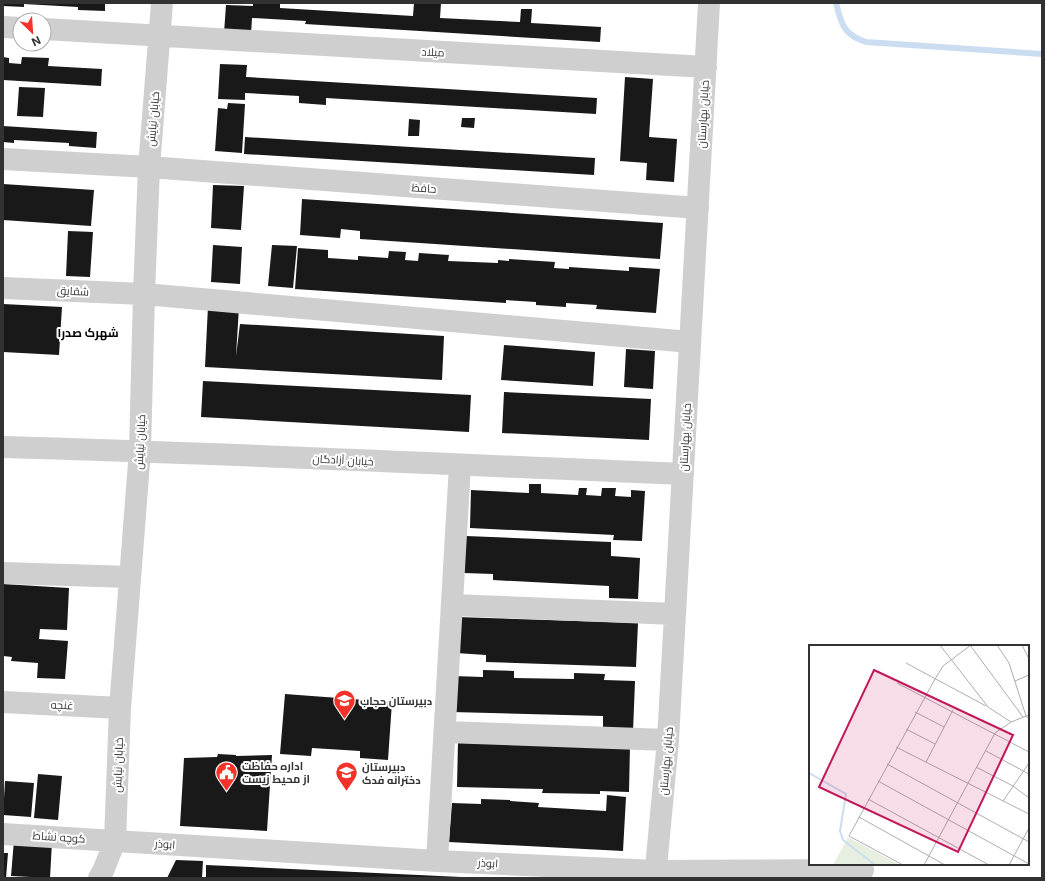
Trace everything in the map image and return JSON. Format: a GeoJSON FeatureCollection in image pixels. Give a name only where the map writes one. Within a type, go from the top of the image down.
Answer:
{"type":"FeatureCollection","features":[{"type":"Feature","properties":{"kind":"street","name":"خیابان نیایش"},"geometry":{"type":"LineString","coordinates":[[99,878],[115,841],[120,708],[140,450],[149,167],[162,3]]}},
{"type":"Feature","properties":{"kind":"street","name":"خیابان بهارستان"},"geometry":{"type":"LineString","coordinates":[[656,875],[668,740],[710,3]]}},
{"type":"Feature","properties":{"kind":"street","name":"میلاد"},"geometry":{"type":"LineString","coordinates":[[52,30],[160,37],[706,67]]}},
{"type":"Feature","properties":{"kind":"street","name":"حافظ"},"geometry":{"type":"LineString","coordinates":[[3,159],[149,167],[698,208]]}},
{"type":"Feature","properties":{"kind":"street","name":"شقایق"},"geometry":{"type":"LineString","coordinates":[[3,288],[144,294],[690,342]]}},
{"type":"Feature","properties":{"kind":"street","name":"خیابان آزادگان"},"geometry":{"type":"LineString","coordinates":[[3,447],[140,450],[683,474]]}},
{"type":"Feature","properties":{"kind":"street"},"geometry":{"type":"LineString","coordinates":[[437,861],[460,465]]}},
{"type":"Feature","properties":{"kind":"street"},"geometry":{"type":"LineString","coordinates":[[3,573],[130,577]]}},
{"type":"Feature","properties":{"kind":"street"},"geometry":{"type":"LineString","coordinates":[[452,604],[675,614]]}},
{"type":"Feature","properties":{"kind":"street","name":"غنچه"},"geometry":{"type":"LineString","coordinates":[[3,702],[120,708]]}},
{"type":"Feature","properties":{"kind":"street"},"geometry":{"type":"LineString","coordinates":[[445,732],[668,740]]}},
{"type":"Feature","properties":{"kind":"street","name":"کوچه نشاط"},"geometry":{"type":"LineString","coordinates":[[3,834],[115,841]]}},
{"type":"Feature","properties":{"kind":"street","name":"ابوذر"},"geometry":{"type":"LineString","coordinates":[[115,841],[656,875],[863,870]]}},
{"type":"Feature","properties":{"kind":"building"},"geometry":{"type":"Polygon","coordinates":[[[3,3],[105,3],[105,11],[78,10],[78,7],[24,4],[24,7],[3,6],[3,3]]]}},
{"type":"Feature","properties":{"kind":"building"},"geometry":{"type":"Polygon","coordinates":[[[253,3],[280,3],[280,8],[413,16],[414,3],[441,3],[440,18],[520,22],[521,9],[532,9],[531,23],[601,27],[600,42],[305,24],[306,21],[252,18],[251,34],[224,33],[226,5],[253,6],[253,3]]]}},
{"type":"Feature","properties":{"kind":"building"},"geometry":{"type":"Polygon","coordinates":[[[3,57],[9,58],[9,63],[21,64],[22,57],[49,58],[48,66],[102,69],[101,86],[3,80],[3,57]]]}},
{"type":"Feature","properties":{"kind":"building"},"geometry":{"type":"Polygon","coordinates":[[[220,64],[247,65],[246,77],[597,98],[596,114],[326,98],[326,105],[299,103],[299,96],[245,93],[245,100],[218,99],[220,64]]]}},
{"type":"Feature","properties":{"kind":"building"},"geometry":{"type":"Polygon","coordinates":[[[625,77],[653,79],[649,137],[677,139],[674,182],[646,180],[647,163],[620,161],[625,77]]]}},
{"type":"Feature","properties":{"kind":"building"},"geometry":{"type":"Polygon","coordinates":[[[19,87],[45,88],[43,117],[17,116],[19,87]]]}},
{"type":"Feature","properties":{"kind":"building"},"geometry":{"type":"Polygon","coordinates":[[[228,103],[245,104],[242,153],[215,151],[218,108],[227,109],[228,103]]]}},
{"type":"Feature","properties":{"kind":"building"},"geometry":{"type":"Polygon","coordinates":[[[462,118],[475,118],[474,128],[461,127],[462,118]]]}},
{"type":"Feature","properties":{"kind":"building"},"geometry":{"type":"Polygon","coordinates":[[[409,119],[420,120],[419,136],[408,136],[409,119]]]}},
{"type":"Feature","properties":{"kind":"building"},"geometry":{"type":"Polygon","coordinates":[[[3,126],[97,132],[96,148],[69,146],[69,143],[14,140],[14,143],[3,142],[3,126]]]}},
{"type":"Feature","properties":{"kind":"building"},"geometry":{"type":"Polygon","coordinates":[[[245,137],[595,158],[594,175],[244,154],[245,137]]]}},
{"type":"Feature","properties":{"kind":"building"},"geometry":{"type":"Polygon","coordinates":[[[3,184],[94,190],[91,226],[3,220],[3,184]]]}},
{"type":"Feature","properties":{"kind":"building"},"geometry":{"type":"Polygon","coordinates":[[[213,185],[244,186],[241,230],[211,228],[213,185]]]}},
{"type":"Feature","properties":{"kind":"building"},"geometry":{"type":"Polygon","coordinates":[[[302,199],[663,223],[660,259],[360,239],[360,231],[341,229],[340,238],[300,235],[302,199]]]}},
{"type":"Feature","properties":{"kind":"building"},"geometry":{"type":"Polygon","coordinates":[[[68,231],[93,232],[90,277],[66,276],[68,231]]]}},
{"type":"Feature","properties":{"kind":"building"},"geometry":{"type":"Polygon","coordinates":[[[213,245],[242,247],[240,284],[211,282],[213,245]]]}},
{"type":"Feature","properties":{"kind":"building"},"geometry":{"type":"Polygon","coordinates":[[[272,245],[297,246],[293,288],[268,286],[272,245]]]}},
{"type":"Feature","properties":{"kind":"building"},"geometry":{"type":"Polygon","coordinates":[[[298,248],[328,250],[328,258],[358,260],[358,256],[388,258],[389,251],[406,252],[405,260],[418,261],[419,253],[449,255],[448,261],[498,263],[498,260],[509,261],[509,259],[555,262],[554,268],[569,269],[569,267],[629,271],[629,267],[660,269],[656,313],[596,309],[597,305],[566,303],[566,307],[536,305],[536,302],[506,300],[506,303],[295,289],[298,248]]]}},
{"type":"Feature","properties":{"kind":"building"},"geometry":{"type":"Polygon","coordinates":[[[3,304],[62,307],[59,355],[3,352],[3,304]]]}},
{"type":"Feature","properties":{"kind":"building"},"geometry":{"type":"Polygon","coordinates":[[[208,306],[239,307],[236,356],[240,324],[444,336],[442,380],[205,367],[208,306]]]}},
{"type":"Feature","properties":{"kind":"building"},"geometry":{"type":"Polygon","coordinates":[[[504,345],[595,352],[593,386],[501,380],[504,345]]]}},
{"type":"Feature","properties":{"kind":"building"},"geometry":{"type":"Polygon","coordinates":[[[626,349],[655,351],[653,389],[624,387],[626,349]]]}},
{"type":"Feature","properties":{"kind":"building"},"geometry":{"type":"Polygon","coordinates":[[[203,381],[471,395],[469,432],[201,417],[203,381]]]}},
{"type":"Feature","properties":{"kind":"building"},"geometry":{"type":"Polygon","coordinates":[[[504,392],[651,399],[649,440],[502,433],[504,392]]]}},
{"type":"Feature","properties":{"kind":"building"},"geometry":{"type":"Polygon","coordinates":[[[529,484],[541,484],[541,493],[578,495],[579,488],[587,488],[586,495],[601,496],[602,488],[616,488],[615,496],[631,497],[631,490],[645,491],[642,541],[613,540],[614,535],[470,528],[471,490],[529,493],[529,484]]]}},
{"type":"Feature","properties":{"kind":"building"},"geometry":{"type":"Polygon","coordinates":[[[466,536],[611,542],[611,556],[640,558],[638,599],[609,598],[609,586],[493,580],[493,574],[464,573],[466,536]]]}},
{"type":"Feature","properties":{"kind":"building"},"geometry":{"type":"Polygon","coordinates":[[[3,584],[69,588],[67,630],[40,629],[39,639],[68,641],[65,679],[37,678],[38,663],[11,661],[12,657],[3,656],[3,584]]]}},
{"type":"Feature","properties":{"kind":"building"},"geometry":{"type":"Polygon","coordinates":[[[457,617],[638,623],[636,667],[486,662],[486,655],[456,653],[457,617]]]}},
{"type":"Feature","properties":{"kind":"building"},"geometry":{"type":"Polygon","coordinates":[[[483,670],[514,671],[514,678],[574,679],[574,673],[605,674],[604,680],[635,681],[633,732],[603,731],[603,716],[452,712],[453,676],[483,677],[483,670]]]}},
{"type":"Feature","properties":{"kind":"building"},"geometry":{"type":"Polygon","coordinates":[[[285,694],[392,702],[388,760],[360,758],[360,751],[312,748],[311,756],[280,754],[285,694]]]}},
{"type":"Feature","properties":{"kind":"building"},"geometry":{"type":"Polygon","coordinates":[[[458,741],[630,746],[629,792],[600,791],[600,794],[542,793],[543,789],[457,787],[458,741]]]}},
{"type":"Feature","properties":{"kind":"building","name":"اداره حفاظت از محیط زیست"},"geometry":{"type":"Polygon","coordinates":[[[218,754],[236,756],[272,755],[267,831],[180,826],[184,758],[217,757],[218,754]]]}},
{"type":"Feature","properties":{"kind":"building"},"geometry":{"type":"Polygon","coordinates":[[[38,774],[62,776],[58,820],[34,818],[38,774]]]}},
{"type":"Feature","properties":{"kind":"building"},"geometry":{"type":"Polygon","coordinates":[[[5,781],[34,783],[31,817],[3,815],[5,781]]]}},
{"type":"Feature","properties":{"kind":"building"},"geometry":{"type":"Polygon","coordinates":[[[607,795],[626,797],[623,851],[449,842],[452,803],[481,804],[481,799],[510,800],[539,803],[538,807],[606,811],[607,795]]]}},
{"type":"Feature","properties":{"kind":"building"},"geometry":{"type":"Polygon","coordinates":[[[14,840],[52,842],[50,878],[11,876],[14,840]]]}},
{"type":"Feature","properties":{"kind":"building"},"geometry":{"type":"Polygon","coordinates":[[[3,853],[8,853],[6,878],[3,878],[3,853]]]}},
{"type":"Feature","properties":{"kind":"building"},"geometry":{"type":"Polygon","coordinates":[[[176,860],[203,861],[202,878],[167,878],[176,860]]]}},
{"type":"Feature","properties":{"kind":"building"},"geometry":{"type":"Polygon","coordinates":[[[206,865],[461,877],[461,878],[206,878],[206,865]]]}},
{"type":"Feature","properties":{"kind":"waterway"},"geometry":{"type":"LineString","coordinates":[[836,3],[842,23],[848,32],[866,42],[1042,54]]}},
{"type":"Feature","properties":{"kind":"place","name":"دبیرستان حجاب"},"geometry":{"type":"Point","coordinates":[344,720]}},
{"type":"Feature","properties":{"kind":"place","name":"اداره حفاظت از محیط زیست"},"geometry":{"type":"Point","coordinates":[226,792]}},
{"type":"Feature","properties":{"kind":"place","name":"دبیرستان دخترانه فدک"},"geometry":{"type":"Point","coordinates":[347,792]}},
{"type":"Feature","properties":{"kind":"district","name":"شهرک صدرا"},"geometry":{"type":"Point","coordinates":[88,333]}}]}
